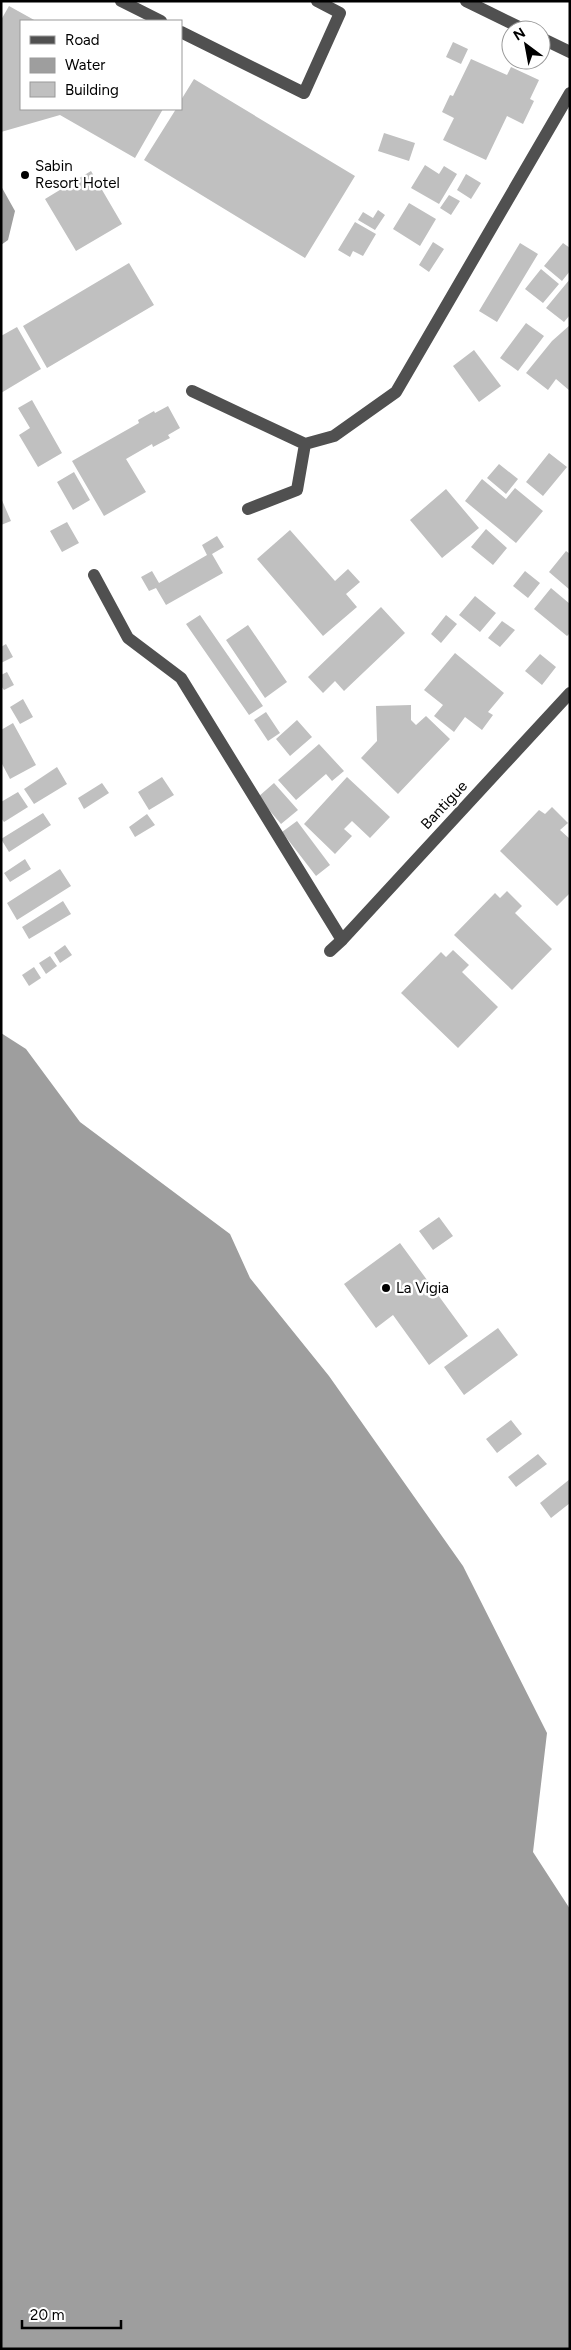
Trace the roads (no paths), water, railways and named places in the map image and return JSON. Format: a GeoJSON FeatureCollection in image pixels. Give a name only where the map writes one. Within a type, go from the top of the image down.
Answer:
{"type":"FeatureCollection","features":[{"type":"Feature","properties":{"kind":"street"},"geometry":{"type":"LineString","coordinates":[[121,1],[159,20]]}},
{"type":"Feature","properties":{"kind":"street"},"geometry":{"type":"LineString","coordinates":[[182,32],[304,93],[340,13],[317,1]]}},
{"type":"Feature","properties":{"kind":"street"},"geometry":{"type":"LineString","coordinates":[[466,1],[505,20]]}},
{"type":"Feature","properties":{"kind":"street"},"geometry":{"type":"LineString","coordinates":[[551,43],[570,52]]}},
{"type":"Feature","properties":{"kind":"street"},"geometry":{"type":"LineString","coordinates":[[192,391],[306,444],[334,436],[396,392],[570,93]]}},
{"type":"Feature","properties":{"kind":"street"},"geometry":{"type":"LineString","coordinates":[[248,509],[298,490],[306,444]]}},
{"type":"Feature","properties":{"kind":"street"},"geometry":{"type":"LineString","coordinates":[[94,575],[128,638],[181,678],[342,940]]}},
{"type":"Feature","properties":{"kind":"street","name":"Bantigue"},"geometry":{"type":"LineString","coordinates":[[330,952],[570,693]]}},
{"type":"Feature","properties":{"kind":"water"},"geometry":{"type":"Polygon","coordinates":[[[1,186],[15,211],[8,240],[1,245],[1,186]]]}},
{"type":"Feature","properties":{"kind":"water"},"geometry":{"type":"Polygon","coordinates":[[[1,1033],[26,1049],[80,1122],[230,1234],[250,1278],[329,1376],[463,1566],[547,1733],[533,1852],[570,1909],[570,2349],[1,2349],[1,1033]]]}},
{"type":"Feature","properties":{"kind":"place","name":"Sabin Resort Hotel"},"geometry":{"type":"Point","coordinates":[25,175]}},
{"type":"Feature","properties":{"kind":"place","name":"La Vigia"},"geometry":{"type":"Point","coordinates":[386,1288]}}]}
